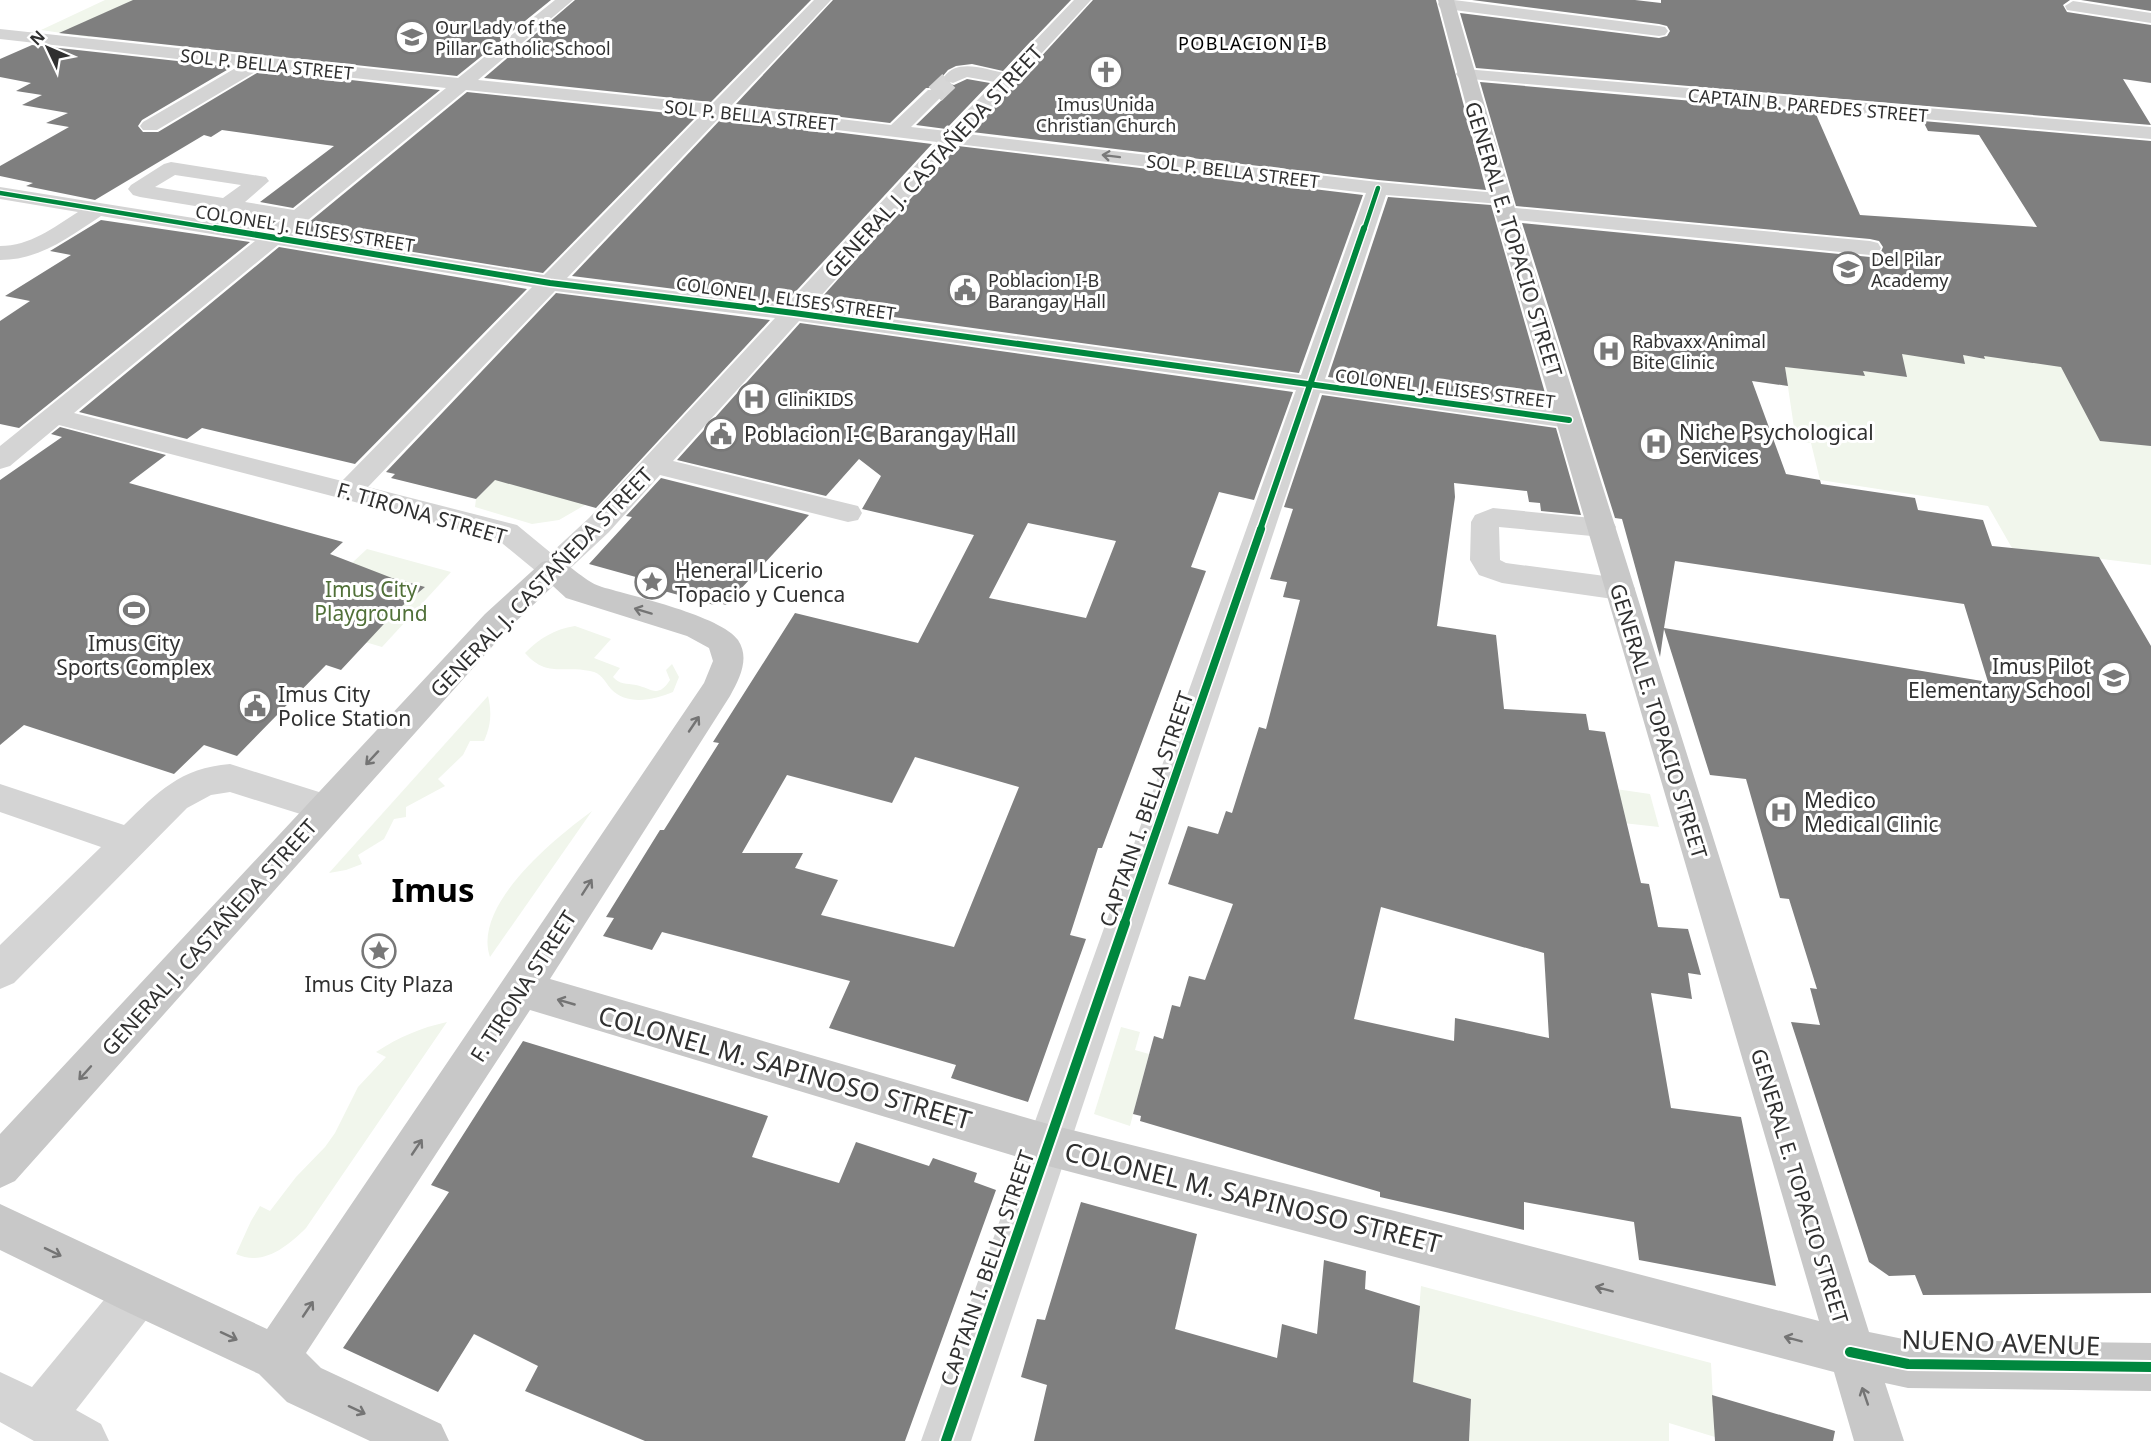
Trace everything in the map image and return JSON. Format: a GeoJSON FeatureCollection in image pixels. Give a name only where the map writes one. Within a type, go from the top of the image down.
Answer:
{"type":"FeatureCollection","features":[{"type":"Feature","properties":{"kind":"main road","name":"GENERAL E. TOPACIO STREET"},"geometry":{"type":"LineString","coordinates":[[1446,2],[1503,206],[1602,527],[1656,716],[1879,1441]]}},
{"type":"Feature","properties":{"kind":"main road","name":"GENERAL J. CASTAÑEDA STREET"},"geometry":{"type":"LineString","coordinates":[[3,1158],[496,622],[552,569]]}},
{"type":"Feature","properties":{"kind":"main road","name":"F. TIRONA STREET"},"geometry":{"type":"LineString","coordinates":[[276,1358],[719,687],[729,662],[727,649],[711,633],[577,590],[552,569]]}},
{"type":"Feature","properties":{"kind":"main road","name":"COLONEL M. SAPINOSO STREET"},"geometry":{"type":"LineString","coordinates":[[521,989],[1048,1145],[1850,1352]]}},
{"type":"Feature","properties":{"kind":"main road"},"geometry":{"type":"LineString","coordinates":[[0,1226],[138,1294],[276,1358],[304,1385],[424,1441]]}},
{"type":"Feature","properties":{"kind":"main road","name":"NUENO AVENUE"},"geometry":{"type":"LineString","coordinates":[[1850,1352],[1908,1364],[2151,1367]]}},
{"type":"Feature","properties":{"kind":"street"},"geometry":{"type":"LineString","coordinates":[[0,460],[565,0]]}},
{"type":"Feature","properties":{"kind":"street"},"geometry":{"type":"LineString","coordinates":[[348,491],[823,0]]}},
{"type":"Feature","properties":{"kind":"street","name":"GENERAL J. CASTAÑEDA STREET"},"geometry":{"type":"LineString","coordinates":[[552,569],[599,525],[952,138],[1083,0]]}},
{"type":"Feature","properties":{"kind":"street"},"geometry":{"type":"LineString","coordinates":[[1446,2],[1659,31]]}},
{"type":"Feature","properties":{"kind":"street"},"geometry":{"type":"LineString","coordinates":[[2073,6],[2151,18]]}},
{"type":"Feature","properties":{"kind":"street","name":"SOL P. BELLA STREET"},"geometry":{"type":"LineString","coordinates":[[0,34],[716,110],[1378,188],[1503,206],[1870,248]]}},
{"type":"Feature","properties":{"kind":"street"},"geometry":{"type":"LineString","coordinates":[[150,126],[258,63]]}},
{"type":"Feature","properties":{"kind":"street"},"geometry":{"type":"LineString","coordinates":[[953,76],[965,71],[1008,79]]}},
{"type":"Feature","properties":{"kind":"street","name":"CAPTAIN B. PAREDES STREET"},"geometry":{"type":"LineString","coordinates":[[1465,74],[2151,133]]}},
{"type":"Feature","properties":{"kind":"street"},"geometry":{"type":"LineString","coordinates":[[896,131],[938,105],[973,116]]}},
{"type":"Feature","properties":{"kind":"street","name":"CAPTAIN I. BELLA STREET"},"geometry":{"type":"LineString","coordinates":[[946,1441],[1378,188]]}},
{"type":"Feature","properties":{"kind":"street","name":"COLONEL J. ELISES STREET"},"geometry":{"type":"LineString","coordinates":[[0,193],[550,283],[794,313],[1569,420]]}},
{"type":"Feature","properties":{"kind":"street"},"geometry":{"type":"LineString","coordinates":[[7,214],[36,199]]}},
{"type":"Feature","properties":{"kind":"street"},"geometry":{"type":"LineString","coordinates":[[228,205],[299,217]]}},
{"type":"Feature","properties":{"kind":"street"},"geometry":{"type":"LineString","coordinates":[[0,253],[33,248],[97,209]]}},
{"type":"Feature","properties":{"kind":"street","name":"F. TIRONA STREET"},"geometry":{"type":"LineString","coordinates":[[54,416],[507,532],[552,569]]}},
{"type":"Feature","properties":{"kind":"street"},"geometry":{"type":"LineString","coordinates":[[654,465],[848,513]]}},
{"type":"Feature","properties":{"kind":"street"},"geometry":{"type":"LineString","coordinates":[[1602,527],[1493,517],[1485,522],[1485,561],[1489,568],[1502,573],[1620,590]]}},
{"type":"Feature","properties":{"kind":"street"},"geometry":{"type":"LineString","coordinates":[[1,967],[175,798],[189,788],[216,779],[241,780],[326,808]]}},
{"type":"Feature","properties":{"kind":"street"},"geometry":{"type":"LineString","coordinates":[[0,798],[130,842]]}},
{"type":"Feature","properties":{"kind":"street"},"geometry":{"type":"LineString","coordinates":[[84,1441],[19,1406],[138,1294]]}},
{"type":"Feature","properties":{"kind":"green space"},"geometry":{"type":"Polygon","coordinates":[[[105,0],[198,0],[133,13],[89,37],[41,30],[105,0]]]}},
{"type":"Feature","properties":{"kind":"green space"},"geometry":{"type":"Polygon","coordinates":[[[2151,344],[2151,565],[2012,548],[1988,506],[1820,480],[1811,443],[1796,441],[1785,367],[1864,375],[1863,371],[1906,377],[1902,354],[1963,355],[1984,359],[1984,356],[2151,344]]]}},
{"type":"Feature","properties":{"kind":"green space"},"geometry":{"type":"Polygon","coordinates":[[[533,423],[585,505],[559,520],[532,524],[475,507],[476,499],[490,485],[473,481],[533,423]]]}},
{"type":"Feature","properties":{"kind":"green space","name":"Imus City Playground"},"geometry":{"type":"Polygon","coordinates":[[[367,549],[451,572],[382,647],[291,620],[367,549]]]}},
{"type":"Feature","properties":{"kind":"green space"},"geometry":{"type":"Polygon","coordinates":[[[575,626],[611,639],[594,658],[620,668],[613,677],[621,683],[658,691],[670,680],[666,670],[672,664],[679,677],[673,692],[641,700],[625,698],[611,689],[594,672],[548,668],[533,661],[525,653],[547,635],[575,626]]]}},
{"type":"Feature","properties":{"kind":"green space"},"geometry":{"type":"Polygon","coordinates":[[[488,696],[490,719],[484,741],[470,741],[463,755],[438,779],[445,786],[406,807],[406,817],[394,819],[384,839],[358,855],[362,864],[329,873],[488,696]]]}},
{"type":"Feature","properties":{"kind":"green space"},"geometry":{"type":"Polygon","coordinates":[[[1574,783],[1650,794],[1659,827],[1623,823],[1574,783]]]}},
{"type":"Feature","properties":{"kind":"green space"},"geometry":{"type":"Polygon","coordinates":[[[592,811],[490,957],[488,937],[493,916],[505,895],[539,855],[592,811]]]}},
{"type":"Feature","properties":{"kind":"green space"},"geometry":{"type":"Polygon","coordinates":[[[447,1022],[306,1228],[274,1253],[256,1258],[236,1254],[260,1206],[270,1211],[335,1133],[358,1087],[386,1057],[376,1052],[410,1034],[447,1022]]]}},
{"type":"Feature","properties":{"kind":"green space"},"geometry":{"type":"Polygon","coordinates":[[[1121,1027],[1140,1032],[1135,1050],[1149,1054],[1130,1126],[1094,1114],[1121,1027]]]}},
{"type":"Feature","properties":{"kind":"green space"},"geometry":{"type":"Polygon","coordinates":[[[1421,1286],[1711,1363],[1715,1437],[1669,1423],[1669,1441],[1469,1441],[1471,1399],[1413,1382],[1421,1286]]]}},
{"type":"Feature","properties":{"kind":"building"},"geometry":{"type":"Polygon","coordinates":[[[133,0],[551,0],[457,76],[59,33],[133,0]]]}},
{"type":"Feature","properties":{"kind":"building"},"geometry":{"type":"Polygon","coordinates":[[[575,0],[811,0],[711,102],[484,78],[575,0]]]}},
{"type":"Feature","properties":{"kind":"building"},"geometry":{"type":"Polygon","coordinates":[[[833,0],[1071,0],[1003,71],[972,64],[956,66],[948,70],[942,77],[945,83],[954,85],[967,79],[990,83],[946,129],[916,125],[946,96],[942,88],[926,88],[890,123],[736,104],[833,0]]]}},
{"type":"Feature","properties":{"kind":"building"},"geometry":{"type":"Polygon","coordinates":[[[1093,0],[1436,0],[1486,190],[1378,180],[972,132],[1093,0]]]}},
{"type":"Feature","properties":{"kind":"building"},"geometry":{"type":"Polygon","coordinates":[[[1472,0],[1635,0],[1661,3],[1661,0],[2070,0],[2063,5],[2067,12],[2151,25],[2151,83],[2123,79],[2151,125],[1476,68],[1460,13],[1659,38],[1667,36],[1670,31],[1667,26],[1659,24],[1472,0]]]}},
{"type":"Feature","properties":{"kind":"building"},"geometry":{"type":"Polygon","coordinates":[[[2081,0],[2151,0],[2151,11],[2081,0]]]}},
{"type":"Feature","properties":{"kind":"building"},"geometry":{"type":"Polygon","coordinates":[[[32,45],[232,67],[142,120],[138,126],[143,132],[158,132],[262,70],[440,90],[293,208],[260,202],[334,146],[222,130],[211,137],[204,135],[95,200],[26,186],[33,183],[0,176],[0,166],[69,127],[46,123],[68,113],[22,105],[42,95],[16,91],[31,83],[0,77],[0,59],[32,45]]]}},
{"type":"Feature","properties":{"kind":"building"},"geometry":{"type":"Polygon","coordinates":[[[1480,82],[1815,112],[1860,215],[2037,227],[1979,135],[1928,131],[1923,121],[2151,141],[2151,446],[2100,441],[2061,367],[1963,355],[1965,364],[1902,354],[1907,377],[1863,371],[1865,376],[1785,367],[1788,386],[1752,381],[1786,474],[1820,480],[1821,484],[1915,498],[1918,510],[1983,520],[1992,546],[2099,557],[2151,646],[2151,1293],[1923,1295],[1915,1275],[1889,1276],[1869,1262],[1791,1022],[1820,1025],[1810,988],[1817,989],[1789,899],[1780,898],[1746,779],[1710,775],[1664,629],[1660,657],[1622,519],[1615,518],[1522,223],[1870,257],[1880,254],[1883,247],[1879,241],[1870,239],[1516,206],[1480,82]],[[1675,561],[1664,628],[1988,682],[1964,604],[1675,561]]]}},
{"type":"Feature","properties":{"kind":"building"},"geometry":{"type":"Polygon","coordinates":[[[467,92],[697,116],[543,273],[296,233],[467,92]]]}},
{"type":"Feature","properties":{"kind":"building"},"geometry":{"type":"Polygon","coordinates":[[[722,118],[932,144],[785,303],[572,276],[722,118]]]}},
{"type":"Feature","properties":{"kind":"building"},"geometry":{"type":"Polygon","coordinates":[[[958,146],[1363,195],[1299,373],[814,306],[958,146]]]}},
{"type":"Feature","properties":{"kind":"building"},"geometry":{"type":"Polygon","coordinates":[[[1388,197],[1491,205],[1549,407],[1328,377],[1388,197]]]}},
{"type":"Feature","properties":{"kind":"building"},"geometry":{"type":"Polygon","coordinates":[[[241,216],[276,221],[267,228],[233,222],[241,216]]]}},
{"type":"Feature","properties":{"kind":"building"},"geometry":{"type":"Polygon","coordinates":[[[101,220],[250,242],[19,428],[0,424],[0,321],[30,301],[5,296],[71,255],[50,251],[101,220]]]}},
{"type":"Feature","properties":{"kind":"building"},"geometry":{"type":"Polygon","coordinates":[[[279,247],[527,289],[355,464],[202,428],[187,439],[79,412],[279,247]]]}},
{"type":"Feature","properties":{"kind":"building"},"geometry":{"type":"Polygon","coordinates":[[[556,293],[770,320],[596,508],[495,480],[476,499],[391,478],[395,474],[386,472],[556,293]]]}},
{"type":"Feature","properties":{"kind":"building"},"geometry":{"type":"Polygon","coordinates":[[[800,323],[1293,392],[1254,500],[1219,492],[1191,567],[1206,571],[1102,848],[1098,848],[1070,935],[1086,939],[1028,1102],[951,1078],[956,1065],[829,1028],[850,981],[662,932],[652,950],[603,936],[614,918],[606,917],[660,830],[664,830],[719,743],[713,742],[795,613],[918,643],[974,535],[862,509],[881,476],[859,459],[826,496],[677,460],[800,323]],[[1028,523],[989,598],[1086,618],[1116,541],[1028,523]],[[915,757],[892,803],[787,775],[742,853],[803,853],[795,868],[838,880],[821,915],[954,947],[1019,787],[915,757]]]}},
{"type":"Feature","properties":{"kind":"building"},"geometry":{"type":"Polygon","coordinates":[[[1322,395],[1556,428],[1581,515],[1541,511],[1540,503],[1529,502],[1527,491],[1454,483],[1455,497],[1437,626],[1496,635],[1504,709],[1586,714],[1589,730],[1605,732],[1641,883],[1649,884],[1658,927],[1688,929],[1701,975],[1688,973],[1692,999],[1651,993],[1671,1108],[1741,1117],[1776,1286],[1639,1260],[1634,1222],[1524,1202],[1524,1230],[1380,1197],[1380,1192],[1140,1121],[1141,1116],[1133,1114],[1154,1036],[1163,1039],[1172,1005],[1180,1007],[1189,976],[1205,980],[1233,904],[1168,884],[1188,826],[1218,834],[1226,811],[1232,813],[1259,727],[1266,729],[1300,600],[1283,597],[1287,582],[1270,579],[1293,509],[1284,507],[1322,395]],[[1381,907],[1354,1019],[1454,1041],[1455,1018],[1549,1038],[1544,953],[1381,907]]]}},
{"type":"Feature","properties":{"kind":"building","name":"Imus City Sports Complex"},"geometry":{"type":"Polygon","coordinates":[[[60,427],[166,455],[129,483],[343,542],[330,554],[392,578],[425,587],[396,611],[341,670],[326,665],[237,756],[204,745],[174,774],[24,725],[0,745],[0,480],[62,437],[51,434],[60,427]]]}},
{"type":"Feature","properties":{"kind":"building"},"geometry":{"type":"Polygon","coordinates":[[[661,478],[809,515],[726,605],[716,602],[714,605],[657,589],[661,584],[589,564],[632,517],[626,516],[661,478]]]}},
{"type":"Feature","properties":{"kind":"building"},"geometry":{"type":"Polygon","coordinates":[[[523,1041],[768,1116],[752,1157],[839,1183],[856,1142],[929,1166],[933,1158],[977,1173],[974,1182],[996,1190],[905,1441],[645,1441],[525,1391],[538,1366],[474,1334],[438,1392],[343,1348],[449,1192],[431,1185],[523,1041]]]}},
{"type":"Feature","properties":{"kind":"building"},"geometry":{"type":"Polygon","coordinates":[[[1081,1202],[1197,1234],[1175,1329],[1277,1358],[1282,1324],[1317,1334],[1324,1260],[1366,1271],[1365,1289],[1420,1306],[1413,1382],[1471,1399],[1469,1441],[1034,1441],[1047,1385],[1021,1377],[1037,1319],[1045,1320],[1081,1202]]]}},
{"type":"Feature","properties":{"kind":"building"},"geometry":{"type":"Polygon","coordinates":[[[1712,1395],[1835,1431],[1833,1441],[1715,1441],[1712,1395]]]}},
{"type":"Feature","properties":{"kind":"tunnel"},"geometry":{"type":"LineString","coordinates":[[935,94],[953,77]]}},
{"type":"Feature","properties":{"kind":"cycle path"},"geometry":{"type":"LineString","coordinates":[[946,1441],[1378,188]]}},
{"type":"Feature","properties":{"kind":"cycle path"},"geometry":{"type":"LineString","coordinates":[[0,193],[550,283],[794,313],[1569,420]]}},
{"type":"Feature","properties":{"kind":"cycle path"},"geometry":{"type":"LineString","coordinates":[[1850,1352],[1908,1364],[2151,1367]]}},
{"type":"Feature","properties":{"kind":"place","name":"Our Lady of the Pillar Catholic School"},"geometry":{"type":"Point","coordinates":[412,37]}},
{"type":"Feature","properties":{"kind":"place","name":"Imus Unida Christian Church"},"geometry":{"type":"Point","coordinates":[1106,72]}},
{"type":"Feature","properties":{"kind":"place","name":"Del Pilar Academy"},"geometry":{"type":"Point","coordinates":[1848,269]}},
{"type":"Feature","properties":{"kind":"place","name":"Poblacion I-B Barangay Hall"},"geometry":{"type":"Point","coordinates":[965,290]}},
{"type":"Feature","properties":{"kind":"place","name":"Rabvaxx Animal Bite Clinic"},"geometry":{"type":"Point","coordinates":[1609,351]}},
{"type":"Feature","properties":{"kind":"place","name":"CliniKIDS"},"geometry":{"type":"Point","coordinates":[754,399]}},
{"type":"Feature","properties":{"kind":"place","name":"Poblacion I-C Barangay Hall"},"geometry":{"type":"Point","coordinates":[721,434]}},
{"type":"Feature","properties":{"kind":"place","name":"Niche Psychological Services"},"geometry":{"type":"Point","coordinates":[1656,444]}},
{"type":"Feature","properties":{"kind":"place","name":"Heneral Licerio Topacio y Cuenca"},"geometry":{"type":"Point","coordinates":[652,582]}},
{"type":"Feature","properties":{"kind":"place","name":"Imus City Sports Complex"},"geometry":{"type":"Point","coordinates":[134,610]}},
{"type":"Feature","properties":{"kind":"place","name":"Imus Pilot Elementary School"},"geometry":{"type":"Point","coordinates":[2114,678]}},
{"type":"Feature","properties":{"kind":"place","name":"Imus City Police Station"},"geometry":{"type":"Point","coordinates":[255,706]}},
{"type":"Feature","properties":{"kind":"place","name":"Medico Medical Clinic"},"geometry":{"type":"Point","coordinates":[1781,812]}},
{"type":"Feature","properties":{"kind":"place","name":"Imus City Plaza"},"geometry":{"type":"Point","coordinates":[379,951]}},
{"type":"Feature","properties":{"kind":"district","name":"POBLACION I-B"},"geometry":{"type":"Point","coordinates":[1253,43]}},
{"type":"Feature","properties":{"kind":"district","name":"Imus"},"geometry":{"type":"Point","coordinates":[433,889]}}]}
